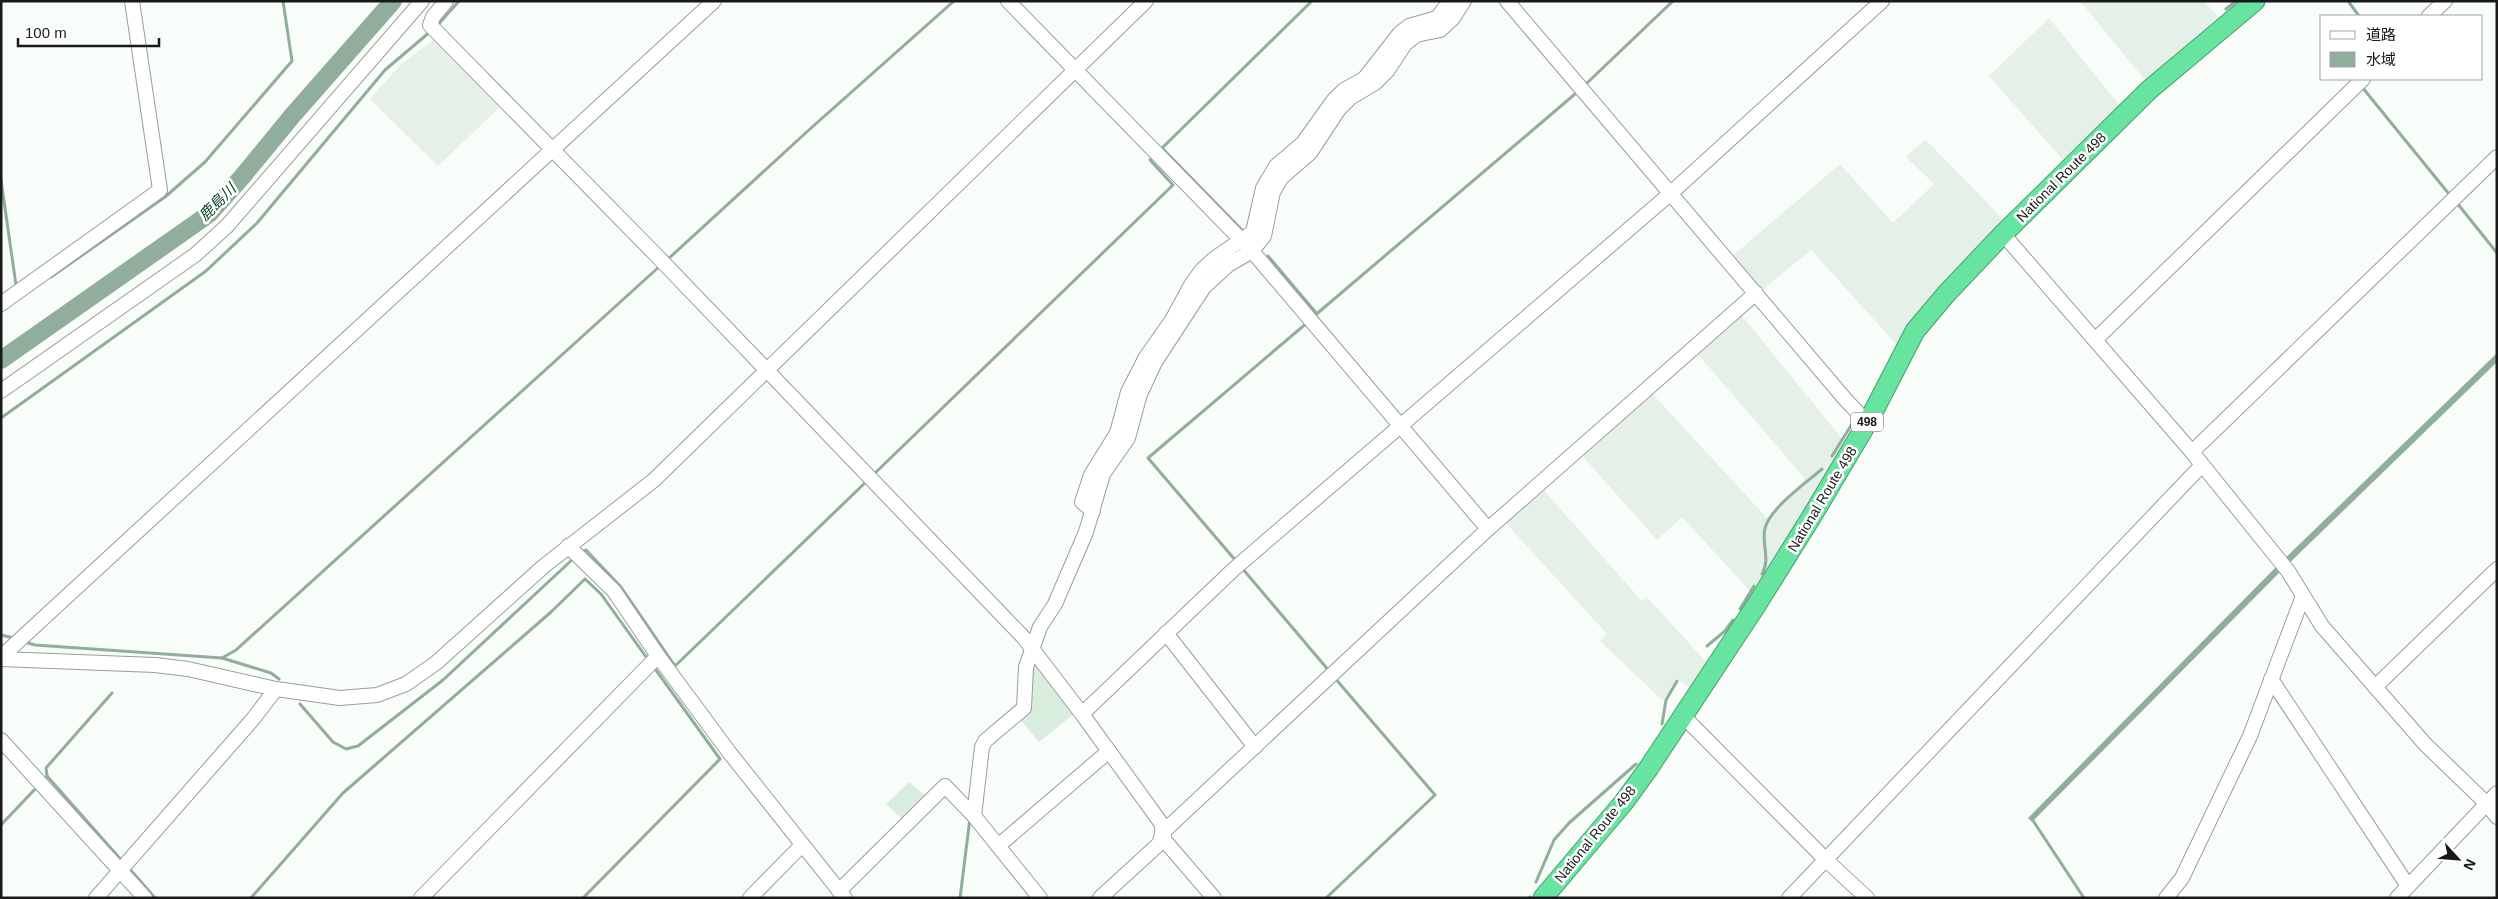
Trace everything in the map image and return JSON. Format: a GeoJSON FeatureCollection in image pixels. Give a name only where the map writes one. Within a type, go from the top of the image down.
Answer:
{"type":"FeatureCollection","features":[{"type":"Feature","properties":{"kind":"highway","name":"National Route 498"},"geometry":{"type":"LineString","coordinates":[[1543,898],[1624,802],[1683,716],[1812,516],[1869,420],[1915,331],[1947,293],[2004,234],[2149,90],[2255,1]]}},
{"type":"Feature","properties":{"kind":"street"},"geometry":{"type":"LineString","coordinates":[[1,304],[160,190],[132,1]]}},
{"type":"Feature","properties":{"kind":"street"},"geometry":{"type":"LineString","coordinates":[[1,391],[195,255],[227,226],[422,1]]}},
{"type":"Feature","properties":{"kind":"street"},"geometry":{"type":"LineString","coordinates":[[446,1],[433,17],[435,30],[658,257],[764,370],[1024,638],[1161,823],[1165,841],[1214,898]]}},
{"type":"Feature","properties":{"kind":"street"},"geometry":{"type":"LineString","coordinates":[[1,658],[18,640],[714,1]]}},
{"type":"Feature","properties":{"kind":"street"},"geometry":{"type":"LineString","coordinates":[[1008,1],[1247,246],[1488,529]]}},
{"type":"Feature","properties":{"kind":"street"},"geometry":{"type":"LineString","coordinates":[[1,658],[188,669],[276,689],[340,698],[377,695],[406,684],[436,663],[574,552],[654,480],[764,370],[1146,1]]}},
{"type":"Feature","properties":{"kind":"street"},"geometry":{"type":"LineString","coordinates":[[1247,246],[1253,232],[1263,188],[1276,166],[1303,144],[1344,90],[1364,79],[1400,33],[1410,26],[1437,18],[1450,1]]}},
{"type":"Feature","properties":{"kind":"street"},"geometry":{"type":"LineString","coordinates":[[971,813],[982,747],[985,741],[1024,708],[1026,667],[1040,627],[1055,604],[1088,507],[1091,475],[1117,433],[1128,392],[1146,357],[1172,320],[1202,270],[1215,258],[1247,246],[1264,236],[1273,192],[1282,178],[1310,153],[1340,109],[1350,98],[1375,83],[1387,71],[1405,44],[1416,35],[1440,30],[1453,18],[1464,1]]}},
{"type":"Feature","properties":{"kind":"street"},"geometry":{"type":"LineString","coordinates":[[1506,1],[1845,399],[1860,415],[1869,420]]}},
{"type":"Feature","properties":{"kind":"street"},"geometry":{"type":"LineString","coordinates":[[1082,714],[1239,565],[1671,193],[1882,1]]}},
{"type":"Feature","properties":{"kind":"street"},"geometry":{"type":"LineString","coordinates":[[2430,15],[2445,1]]}},
{"type":"Feature","properties":{"kind":"street"},"geometry":{"type":"LineString","coordinates":[[2095,340],[2362,80]]}},
{"type":"Feature","properties":{"kind":"street"},"geometry":{"type":"LineString","coordinates":[[2192,452],[2497,157]]}},
{"type":"Feature","properties":{"kind":"street"},"geometry":{"type":"LineString","coordinates":[[2004,234],[2192,452],[2284,566],[2322,626],[2425,744],[2486,803],[2497,817]]}},
{"type":"Feature","properties":{"kind":"street"},"geometry":{"type":"LineString","coordinates":[[1100,898],[1160,843],[1162,833],[1488,529],[1756,293]]}},
{"type":"Feature","properties":{"kind":"street"},"geometry":{"type":"LineString","coordinates":[[1789,898],[2202,465]]}},
{"type":"Feature","properties":{"kind":"street"},"geometry":{"type":"LineString","coordinates":[[574,552],[614,591],[658,656],[728,752],[842,894],[945,786],[971,813],[1040,898]]}},
{"type":"Feature","properties":{"kind":"street"},"geometry":{"type":"LineString","coordinates":[[2375,687],[2497,569]]}},
{"type":"Feature","properties":{"kind":"street"},"geometry":{"type":"LineString","coordinates":[[2166,898],[2182,878],[2250,736],[2303,596]]}},
{"type":"Feature","properties":{"kind":"street"},"geometry":{"type":"LineString","coordinates":[[1166,633],[1256,747]]}},
{"type":"Feature","properties":{"kind":"street"},"geometry":{"type":"LineString","coordinates":[[421,898],[658,656]]}},
{"type":"Feature","properties":{"kind":"street"},"geometry":{"type":"LineString","coordinates":[[2271,678],[2408,886]]}},
{"type":"Feature","properties":{"kind":"street"},"geometry":{"type":"LineString","coordinates":[[96,898],[247,726],[276,689]]}},
{"type":"Feature","properties":{"kind":"street"},"geometry":{"type":"LineString","coordinates":[[1683,716],[1825,859],[1867,898]]}},
{"type":"Feature","properties":{"kind":"street"},"geometry":{"type":"LineString","coordinates":[[1,740],[144,898]]}},
{"type":"Feature","properties":{"kind":"street"},"geometry":{"type":"LineString","coordinates":[[998,846],[1109,751]]}},
{"type":"Feature","properties":{"kind":"street"},"geometry":{"type":"LineString","coordinates":[[2397,898],[2497,793]]}},
{"type":"Feature","properties":{"kind":"street"},"geometry":{"type":"LineString","coordinates":[[750,898],[802,845]]}},
{"type":"Feature","properties":{"kind":"shaded area"},"geometry":{"type":"Polygon","coordinates":[[[2080,1],[2204,1],[2218,17],[2145,80],[2080,1]]]}},
{"type":"Feature","properties":{"kind":"shaded area"},"geometry":{"type":"Polygon","coordinates":[[[2049,18],[2120,106],[2064,161],[1989,76],[2049,18]]]}},
{"type":"Feature","properties":{"kind":"shaded area"},"geometry":{"type":"Polygon","coordinates":[[[437,37],[502,105],[438,166],[370,99],[400,65],[437,37]]]}},
{"type":"Feature","properties":{"kind":"shaded area"},"geometry":{"type":"Polygon","coordinates":[[[1925,139],[2004,220],[1944,279],[1897,345],[1811,250],[1762,290],[1731,257],[1840,164],[1893,223],[1934,184],[1906,157],[1925,139]]]}},
{"type":"Feature","properties":{"kind":"shaded area"},"geometry":{"type":"Polygon","coordinates":[[[1739,312],[1844,441],[1795,528],[1752,593],[1682,517],[1657,540],[1579,452],[1649,390],[1767,518],[1805,479],[1696,352],[1739,312]]]}},
{"type":"Feature","properties":{"kind":"shaded area"},"geometry":{"type":"Polygon","coordinates":[[[1540,486],[1642,601],[1648,598],[1707,663],[1690,688],[1676,679],[1663,701],[1600,641],[1607,634],[1502,519],[1540,486]]]}},
{"type":"Feature","properties":{"kind":"shaded area"},"geometry":{"type":"Polygon","coordinates":[[[1036,661],[1074,714],[1039,742],[1019,718],[1031,666],[1036,661]]]}},
{"type":"Feature","properties":{"kind":"shaded area"},"geometry":{"type":"Polygon","coordinates":[[[909,782],[927,797],[904,821],[886,804],[909,782]]]}},
{"type":"Feature","properties":{"kind":"water"},"geometry":{"type":"Polygon","coordinates":[[[2497,353],[2497,362],[2280,572],[2032,822],[2028,818],[2276,567],[2497,353]]]}},
{"type":"Feature","properties":{"kind":"waterway"},"geometry":{"type":"LineString","coordinates":[[51,277],[165,197],[205,162],[292,61],[283,1]]}},
{"type":"Feature","properties":{"kind":"waterway","name":"鹿島川"},"geometry":{"type":"LineString","coordinates":[[1,360],[209,214],[393,1]]}},
{"type":"Feature","properties":{"kind":"waterway"},"geometry":{"type":"LineString","coordinates":[[436,27],[459,1]]}},
{"type":"Feature","properties":{"kind":"waterway"},"geometry":{"type":"LineString","coordinates":[[667,260],[954,1]]}},
{"type":"Feature","properties":{"kind":"waterway"},"geometry":{"type":"LineString","coordinates":[[1159,151],[1312,1]]}},
{"type":"Feature","properties":{"kind":"waterway"},"geometry":{"type":"LineString","coordinates":[[1587,83],[1673,1]]}},
{"type":"Feature","properties":{"kind":"waterway"},"geometry":{"type":"LineString","coordinates":[[2226,9],[2236,1]]}},
{"type":"Feature","properties":{"kind":"waterway"},"geometry":{"type":"LineString","coordinates":[[2348,1],[2358,15]]}},
{"type":"Feature","properties":{"kind":"waterway"},"geometry":{"type":"LineString","coordinates":[[1,418],[206,271],[257,223],[385,70],[431,31]]}},
{"type":"Feature","properties":{"kind":"waterway"},"geometry":{"type":"LineString","coordinates":[[2362,87],[2449,194]]}},
{"type":"Feature","properties":{"kind":"waterway"},"geometry":{"type":"LineString","coordinates":[[1313,317],[1575,94]]}},
{"type":"Feature","properties":{"kind":"waterway"},"geometry":{"type":"LineString","coordinates":[[1162,148],[1243,231]]}},
{"type":"Feature","properties":{"kind":"waterway"},"geometry":{"type":"LineString","coordinates":[[873,475],[1173,185],[1150,160],[1154,156]]}},
{"type":"Feature","properties":{"kind":"waterway"},"geometry":{"type":"LineString","coordinates":[[1,180],[16,285]]}},
{"type":"Feature","properties":{"kind":"waterway"},"geometry":{"type":"LineString","coordinates":[[2457,203],[2497,253]]}},
{"type":"Feature","properties":{"kind":"waterway"},"geometry":{"type":"LineString","coordinates":[[1230,256],[1244,248]]}},
{"type":"Feature","properties":{"kind":"waterway"},"geometry":{"type":"LineString","coordinates":[[1268,256],[1317,314]]}},
{"type":"Feature","properties":{"kind":"waterway"},"geometry":{"type":"LineString","coordinates":[[25,642],[35,645],[222,658],[236,650],[660,266]]}},
{"type":"Feature","properties":{"kind":"waterway"},"geometry":{"type":"LineString","coordinates":[[1236,561],[1148,458],[1308,322]]}},
{"type":"Feature","properties":{"kind":"waterway"},"geometry":{"type":"LineString","coordinates":[[1832,456],[1852,424]]}},
{"type":"Feature","properties":{"kind":"waterway"},"geometry":{"type":"LineString","coordinates":[[1762,574],[1766,563],[1764,534],[1769,520],[1781,504],[1822,469]]}},
{"type":"Feature","properties":{"kind":"waterway"},"geometry":{"type":"LineString","coordinates":[[581,553],[586,550],[621,587],[675,666],[868,480]]}},
{"type":"Feature","properties":{"kind":"waterway"},"geometry":{"type":"LineString","coordinates":[[300,704],[333,742],[346,749],[358,746],[443,680],[574,558]]}},
{"type":"Feature","properties":{"kind":"waterway"},"geometry":{"type":"LineString","coordinates":[[1242,568],[1330,672]]}},
{"type":"Feature","properties":{"kind":"waterway"},"geometry":{"type":"LineString","coordinates":[[251,898],[343,793],[551,612],[585,579],[601,594],[649,661]]}},
{"type":"Feature","properties":{"kind":"waterway"},"geometry":{"type":"LineString","coordinates":[[1740,609],[1754,586]]}},
{"type":"Feature","properties":{"kind":"waterway"},"geometry":{"type":"LineString","coordinates":[[1707,646],[1725,631],[1733,620]]}},
{"type":"Feature","properties":{"kind":"waterway"},"geometry":{"type":"LineString","coordinates":[[1,635],[14,638]]}},
{"type":"Feature","properties":{"kind":"waterway"},"geometry":{"type":"LineString","coordinates":[[222,658],[271,673],[279,679]]}},
{"type":"Feature","properties":{"kind":"waterway"},"geometry":{"type":"LineString","coordinates":[[583,898],[720,759],[653,666]]}},
{"type":"Feature","properties":{"kind":"waterway"},"geometry":{"type":"LineString","coordinates":[[1326,898],[1435,795],[1334,677]]}},
{"type":"Feature","properties":{"kind":"waterway"},"geometry":{"type":"LineString","coordinates":[[1662,724],[1666,700],[1677,681]]}},
{"type":"Feature","properties":{"kind":"waterway"},"geometry":{"type":"LineString","coordinates":[[47,776],[46,768],[112,693]]}},
{"type":"Feature","properties":{"kind":"waterway"},"geometry":{"type":"LineString","coordinates":[[1536,882],[1554,840],[1569,823],[1636,764]]}},
{"type":"Feature","properties":{"kind":"waterway"},"geometry":{"type":"LineString","coordinates":[[42,781],[47,776],[123,862]]}},
{"type":"Feature","properties":{"kind":"waterway"},"geometry":{"type":"LineString","coordinates":[[1,825],[38,786]]}},
{"type":"Feature","properties":{"kind":"waterway"},"geometry":{"type":"LineString","coordinates":[[960,898],[970,818]]}},
{"type":"Feature","properties":{"kind":"waterway"},"geometry":{"type":"LineString","coordinates":[[2032,819],[2084,898]]}},
{"type":"Feature","properties":{"kind":"waterway"},"geometry":{"type":"LineString","coordinates":[[128,867],[155,898]]}}]}
